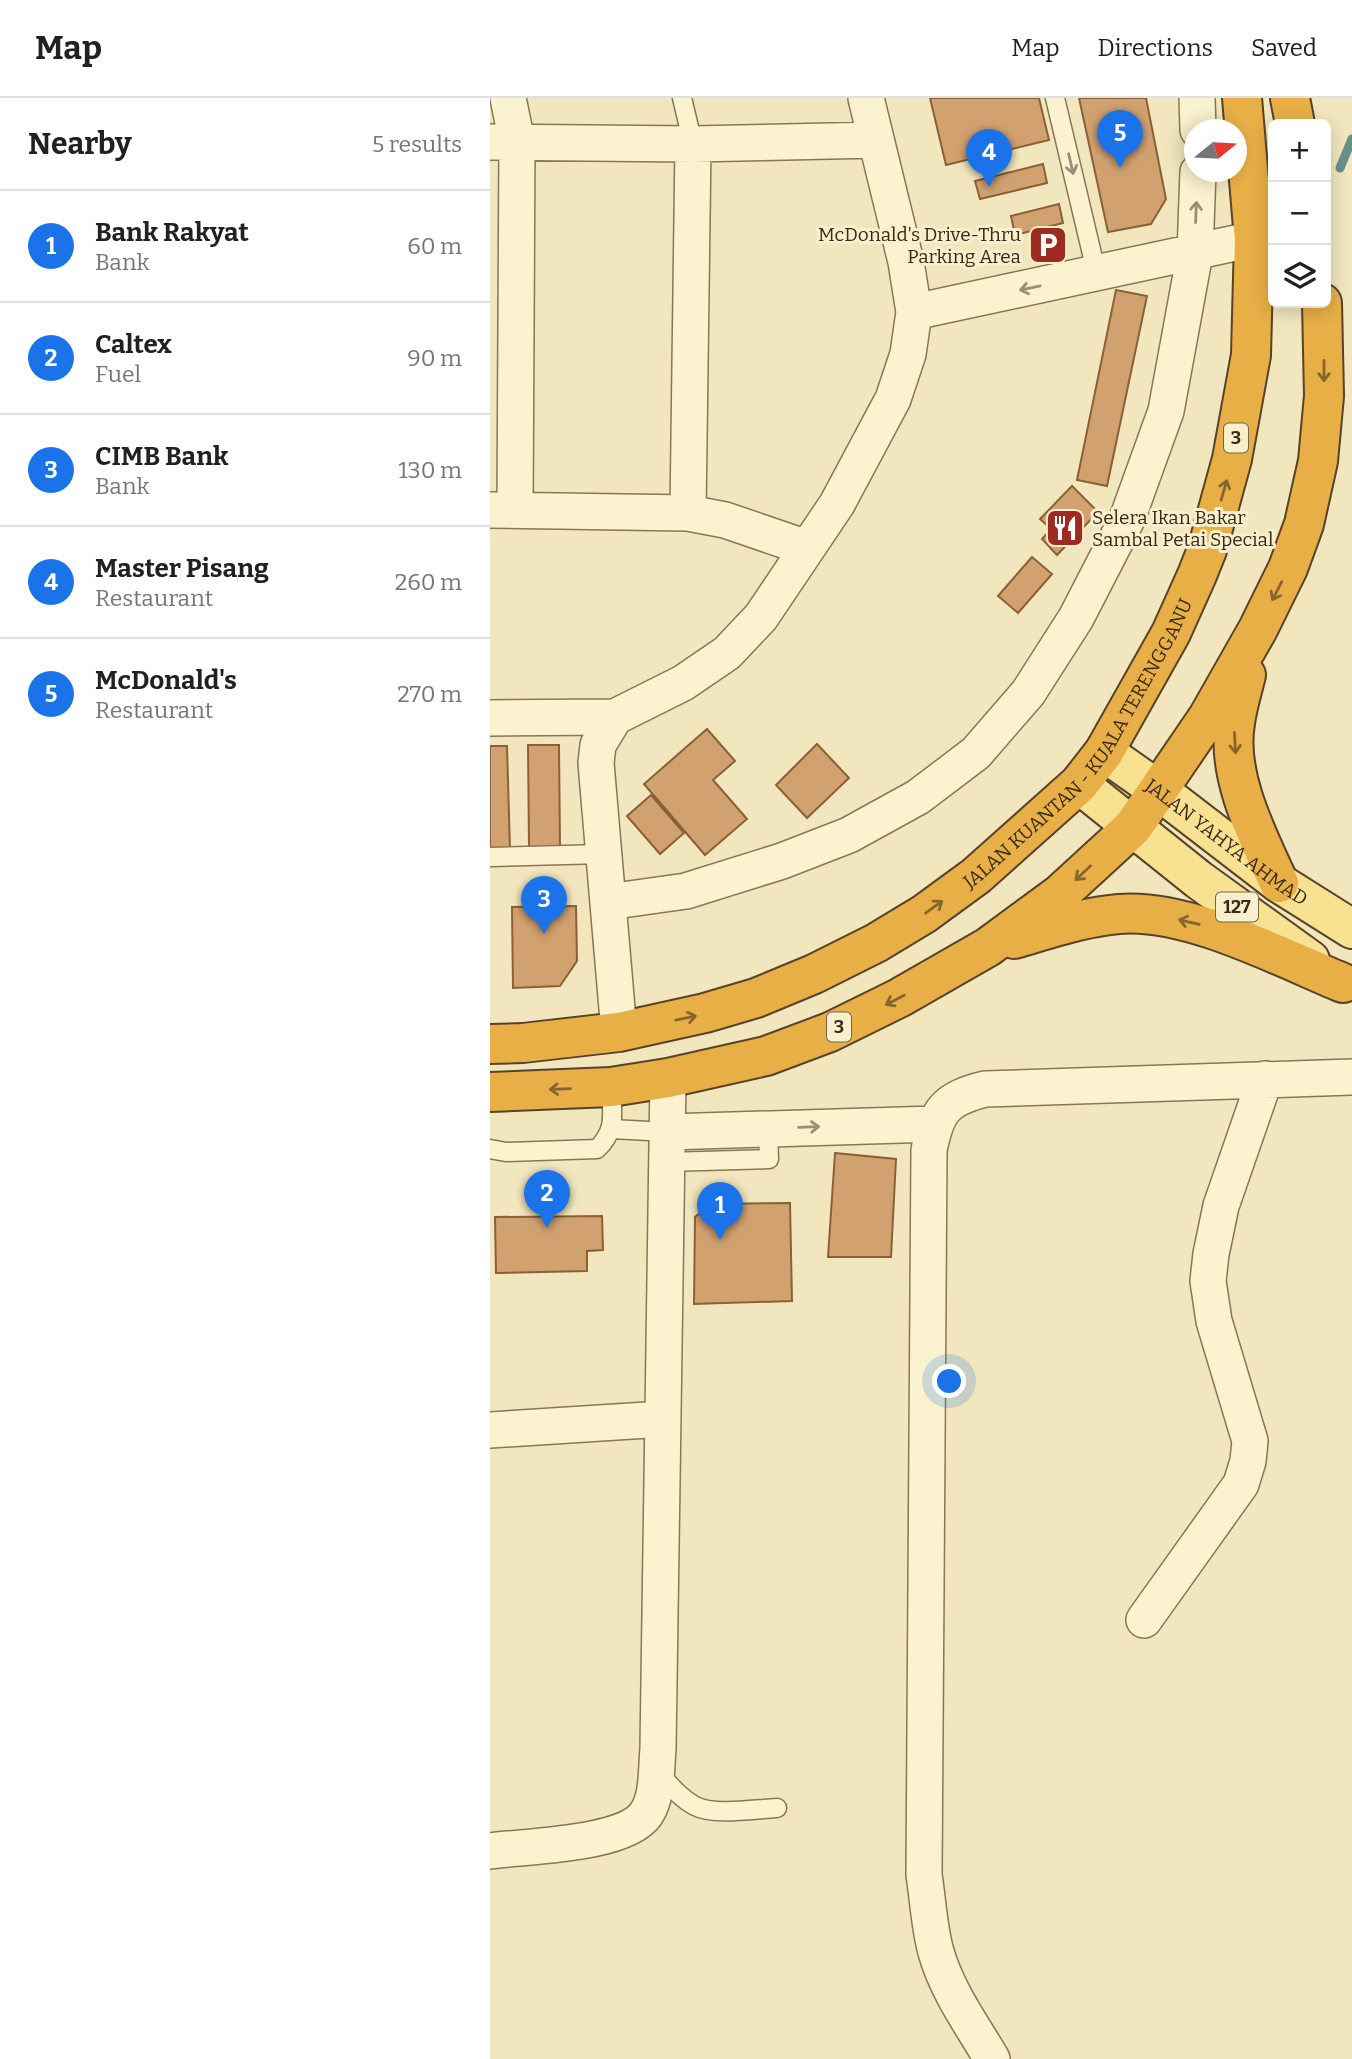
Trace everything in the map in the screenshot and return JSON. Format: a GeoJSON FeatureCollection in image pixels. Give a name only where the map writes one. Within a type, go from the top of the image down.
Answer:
{"type":"FeatureCollection","features":[{"type":"Feature","properties":{"kind":"highway","name":"JALAN KUANTAN - KUALA TERENGGANU"},"geometry":{"type":"LineString","coordinates":[[490,1044],[619,1032],[705,1013],[756,998],[814,974],[876,943],[924,914],[976,876],[1079,784],[1104,752],[1171,633],[1207,550],[1232,459],[1251,355],[1254,239],[1242,98]]}},
{"type":"Feature","properties":{"kind":"highway"},"geometry":{"type":"LineString","coordinates":[[1290,98],[1294,119]]}},
{"type":"Feature","properties":{"kind":"highway","name":"3"},"geometry":{"type":"LineString","coordinates":[[490,1092],[611,1087],[668,1078],[766,1056],[830,1032],[899,998],[988,947],[1060,894],[1133,827],[1208,717],[1258,629],[1288,568],[1304,524],[1318,461],[1324,396],[1322,308]]}},
{"type":"Feature","properties":{"kind":"highway"},"geometry":{"type":"LineString","coordinates":[[1258,629],[1234,725],[1236,759],[1240,786],[1250,820],[1279,883]]}},
{"type":"Feature","properties":{"kind":"highway"},"geometry":{"type":"LineString","coordinates":[[988,947],[1073,922],[1120,914],[1146,914],[1196,923],[1348,986]]}},
{"type":"Feature","properties":{"kind":"main road","name":"JALAN YAHYA AHMAD"},"geometry":{"type":"LineString","coordinates":[[1104,752],[1279,883],[1352,929]]}},
{"type":"Feature","properties":{"kind":"main road","name":"127"},"geometry":{"type":"LineString","coordinates":[[1079,784],[1199,880],[1348,986]]}},
{"type":"Feature","properties":{"kind":"street"},"geometry":{"type":"LineString","coordinates":[[508,98],[504,142],[503,510],[688,513],[725,520],[807,548]]}},
{"type":"Feature","properties":{"kind":"street"},"geometry":{"type":"LineString","coordinates":[[490,718],[615,717],[682,683],[727,653],[761,617],[837,504],[893,398],[908,354],[914,312],[906,262],[866,98]]}},
{"type":"Feature","properties":{"kind":"street"},"geometry":{"type":"LineString","coordinates":[[1197,98],[1198,119]]}},
{"type":"Feature","properties":{"kind":"street"},"geometry":{"type":"LineString","coordinates":[[504,142],[693,144],[876,140]]}},
{"type":"Feature","properties":{"kind":"street"},"geometry":{"type":"LineString","coordinates":[[688,513],[693,144]]}},
{"type":"Feature","properties":{"kind":"street"},"geometry":{"type":"LineString","coordinates":[[608,902],[686,891],[782,861],[849,835],[918,797],[976,753],[1028,693],[1076,618],[1127,519],[1166,411],[1195,253],[1198,182]]}},
{"type":"Feature","properties":{"kind":"street"},"geometry":{"type":"LineString","coordinates":[[914,312],[1097,275],[1254,239]]}},
{"type":"Feature","properties":{"kind":"street"},"geometry":{"type":"LineString","coordinates":[[615,717],[598,745],[596,763],[619,1032]]}},
{"type":"Feature","properties":{"kind":"street"},"geometry":{"type":"LineString","coordinates":[[992,2059],[943,1973],[936,1951],[924,1875],[929,1150],[934,1124],[945,1108],[961,1095],[985,1089],[1352,1077]]}},
{"type":"Feature","properties":{"kind":"street"},"geometry":{"type":"LineString","coordinates":[[490,1851],[606,1838],[630,1827],[646,1814],[654,1794],[658,1749],[668,1078]]}},
{"type":"Feature","properties":{"kind":"street"},"geometry":{"type":"LineString","coordinates":[[1143,1620],[1241,1484],[1248,1461],[1250,1441],[1214,1321],[1208,1281],[1210,1254],[1221,1206],[1265,1079]]}},
{"type":"Feature","properties":{"kind":"street"},"geometry":{"type":"LineString","coordinates":[[667,1147],[768,1129],[934,1124]]}},
{"type":"Feature","properties":{"kind":"street"},"geometry":{"type":"LineString","coordinates":[[490,1430],[663,1419]]}},
{"type":"Feature","properties":{"kind":"lane"},"geometry":{"type":"LineString","coordinates":[[682,98],[693,144]]}},
{"type":"Feature","properties":{"kind":"lane"},"geometry":{"type":"LineString","coordinates":[[1055,98],[1097,275]]}},
{"type":"Feature","properties":{"kind":"lane"},"geometry":{"type":"LineString","coordinates":[[490,857],[603,855]]}},
{"type":"Feature","properties":{"kind":"lane"},"geometry":{"type":"LineString","coordinates":[[490,1149],[506,1152],[597,1149],[608,1139],[612,1129],[611,1087]]}},
{"type":"Feature","properties":{"kind":"lane"},"geometry":{"type":"LineString","coordinates":[[612,1129],[667,1147]]}},
{"type":"Feature","properties":{"kind":"lane"},"geometry":{"type":"LineString","coordinates":[[656,1770],[681,1796],[701,1809],[717,1811],[777,1808]]}},
{"type":"Feature","properties":{"kind":"building"},"geometry":{"type":"Polygon","coordinates":[[[930,98],[1039,98],[1049,140],[946,165],[930,98]]]}},
{"type":"Feature","properties":{"kind":"building"},"geometry":{"type":"Polygon","coordinates":[[[1079,98],[1146,98],[1166,199],[1151,224],[1108,232],[1079,98]]]}},
{"type":"Feature","properties":{"kind":"building"},"geometry":{"type":"Polygon","coordinates":[[[1043,164],[1047,183],[980,199],[975,181],[1043,164]]]}},
{"type":"Feature","properties":{"kind":"building"},"geometry":{"type":"Polygon","coordinates":[[[1059,204],[1063,223],[1015,235],[1011,216],[1059,204]]]}},
{"type":"Feature","properties":{"kind":"building"},"geometry":{"type":"Polygon","coordinates":[[[1116,290],[1147,296],[1107,486],[1077,480],[1116,290]]]}},
{"type":"Feature","properties":{"kind":"building"},"geometry":{"type":"Polygon","coordinates":[[[1072,486],[1098,512],[1057,555],[1042,539],[1051,529],[1040,519],[1072,486]]]}},
{"type":"Feature","properties":{"kind":"building"},"geometry":{"type":"Polygon","coordinates":[[[1032,557],[1052,574],[1018,613],[998,596],[1032,557]]]}},
{"type":"Feature","properties":{"kind":"building"},"geometry":{"type":"Polygon","coordinates":[[[707,729],[735,761],[713,780],[747,819],[705,855],[644,784],[707,729]]]}},
{"type":"Feature","properties":{"kind":"building"},"geometry":{"type":"Polygon","coordinates":[[[817,744],[849,778],[807,818],[776,785],[817,744]]]}},
{"type":"Feature","properties":{"kind":"building"},"geometry":{"type":"Polygon","coordinates":[[[528,745],[559,745],[560,848],[529,848],[528,745]]]}},
{"type":"Feature","properties":{"kind":"building"},"geometry":{"type":"Polygon","coordinates":[[[490,746],[507,746],[510,850],[490,850],[490,746]]]}},
{"type":"Feature","properties":{"kind":"building"},"geometry":{"type":"Polygon","coordinates":[[[651,795],[684,833],[660,854],[627,816],[651,795]]]}},
{"type":"Feature","properties":{"kind":"building"},"geometry":{"type":"Polygon","coordinates":[[[576,906],[577,961],[560,986],[513,988],[512,907],[576,906]]]}},
{"type":"Feature","properties":{"kind":"building"},"geometry":{"type":"Polygon","coordinates":[[[835,1153],[896,1159],[891,1257],[828,1257],[835,1153]]]}},
{"type":"Feature","properties":{"kind":"building"},"geometry":{"type":"Polygon","coordinates":[[[790,1203],[792,1301],[694,1304],[695,1217],[711,1204],[790,1203]]]}},
{"type":"Feature","properties":{"kind":"building"},"geometry":{"type":"Polygon","coordinates":[[[602,1216],[603,1250],[587,1251],[587,1271],[496,1273],[495,1217],[602,1216]]]}},
{"type":"Feature","properties":{"kind":"waterway"},"geometry":{"type":"LineString","coordinates":[[1340,168],[1352,139]]}},
{"type":"Feature","properties":{"kind":"place","name":"McDonald's"},"geometry":{"type":"Point","coordinates":[1120,168]}},
{"type":"Feature","properties":{"kind":"place","name":"Master Pisang"},"geometry":{"type":"Point","coordinates":[989,187]}},
{"type":"Feature","properties":{"kind":"place","name":"McDonald's Drive-Thru Parking Area"},"geometry":{"type":"Point","coordinates":[1048,245]}},
{"type":"Feature","properties":{"kind":"place","name":"Selera Ikan Bakar Sambal Petai Special"},"geometry":{"type":"Point","coordinates":[1065,528]}},
{"type":"Feature","properties":{"kind":"place","name":"CIMB Bank"},"geometry":{"type":"Point","coordinates":[544,934]}},
{"type":"Feature","properties":{"kind":"place","name":"Caltex"},"geometry":{"type":"Point","coordinates":[547,1228]}},
{"type":"Feature","properties":{"kind":"place","name":"Bank Rakyat"},"geometry":{"type":"Point","coordinates":[720,1240]}}]}
